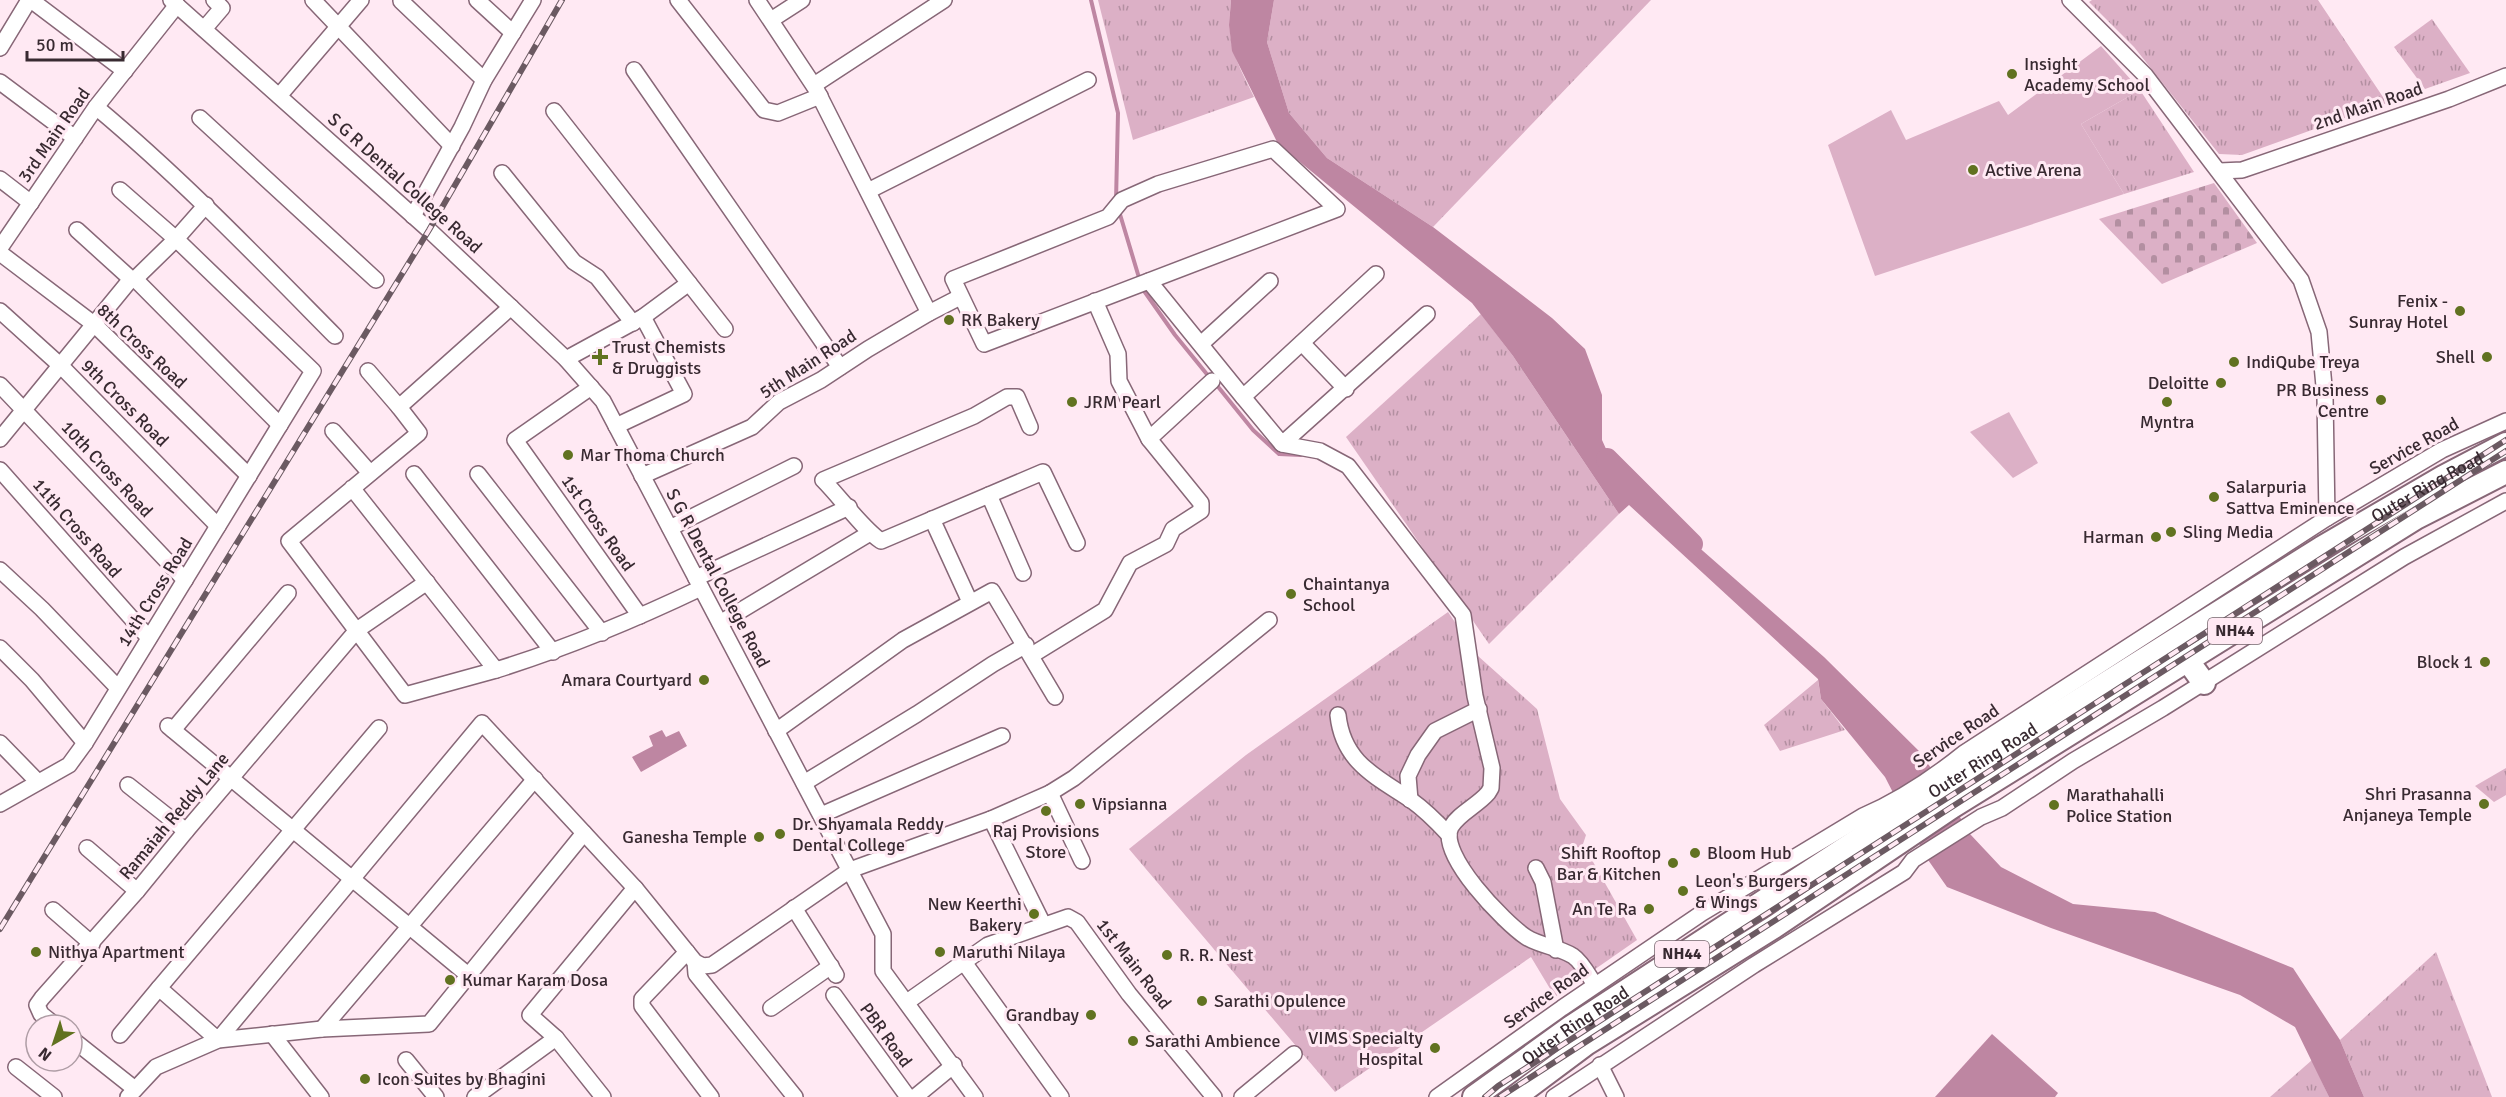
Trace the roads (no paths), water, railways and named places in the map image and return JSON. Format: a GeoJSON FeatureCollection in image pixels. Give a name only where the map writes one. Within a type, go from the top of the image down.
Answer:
{"type":"FeatureCollection","features":[{"type":"Feature","properties":{"kind":"highway","name":"Outer Ring Road"},"geometry":{"type":"LineString","coordinates":[[1474,1097],[1571,1027],[1946,776],[2321,548],[2452,471],[2506,444]]}},
{"type":"Feature","properties":{"kind":"highway","name":"Outer Ring Road"},"geometry":{"type":"LineString","coordinates":[[1515,1097],[1586,1044],[1774,927],[1893,845],[2416,518],[2506,472]]}},
{"type":"Feature","properties":{"kind":"highway"},"geometry":{"type":"LineString","coordinates":[[2188,661],[2204,683]]}},
{"type":"Feature","properties":{"kind":"street"},"geometry":{"type":"LineString","coordinates":[[1,45],[30,0],[125,71]]}},
{"type":"Feature","properties":{"kind":"street"},"geometry":{"type":"LineString","coordinates":[[204,30],[222,8],[214,0]]}},
{"type":"Feature","properties":{"kind":"street"},"geometry":{"type":"LineString","coordinates":[[313,0],[452,146]]}},
{"type":"Feature","properties":{"kind":"street"},"geometry":{"type":"LineString","coordinates":[[279,96],[362,0]]}},
{"type":"Feature","properties":{"kind":"street"},"geometry":{"type":"LineString","coordinates":[[477,0],[513,33]]}},
{"type":"Feature","properties":{"kind":"street"},"geometry":{"type":"LineString","coordinates":[[413,216],[452,146],[484,80],[533,0]]}},
{"type":"Feature","properties":{"kind":"street"},"geometry":{"type":"LineString","coordinates":[[678,0],[764,110],[778,113],[817,90],[944,0]]}},
{"type":"Feature","properties":{"kind":"street"},"geometry":{"type":"LineString","coordinates":[[757,0],[817,90],[929,313]]}},
{"type":"Feature","properties":{"kind":"street"},"geometry":{"type":"LineString","coordinates":[[771,20],[802,0]]}},
{"type":"Feature","properties":{"kind":"street"},"geometry":{"type":"LineString","coordinates":[[2070,0],[2145,75],[2301,280],[2319,332],[2325,397],[2326,518]]}},
{"type":"Feature","properties":{"kind":"street"},"geometry":{"type":"LineString","coordinates":[[401,1],[484,80]]}},
{"type":"Feature","properties":{"kind":"street","name":"3rd Main Road"},"geometry":{"type":"LineString","coordinates":[[0,248],[96,108],[174,3]]}},
{"type":"Feature","properties":{"kind":"street","name":"S G R Dental College Road"},"geometry":{"type":"LineString","coordinates":[[174,3],[413,216],[566,359],[603,401],[883,934],[883,971],[954,1065],[975,1097]]}},
{"type":"Feature","properties":{"kind":"street"},"geometry":{"type":"LineString","coordinates":[[634,70],[840,367]]}},
{"type":"Feature","properties":{"kind":"street","name":"2nd Main Road"},"geometry":{"type":"LineString","coordinates":[[2220,171],[2242,170],[2449,99],[2506,75]]}},
{"type":"Feature","properties":{"kind":"street"},"geometry":{"type":"LineString","coordinates":[[868,191],[1088,80]]}},
{"type":"Feature","properties":{"kind":"street"},"geometry":{"type":"LineString","coordinates":[[0,82],[75,138]]}},
{"type":"Feature","properties":{"kind":"street"},"geometry":{"type":"LineString","coordinates":[[96,108],[149,152],[206,205],[335,336]]}},
{"type":"Feature","properties":{"kind":"street"},"geometry":{"type":"LineString","coordinates":[[554,111],[725,329]]}},
{"type":"Feature","properties":{"kind":"street"},"geometry":{"type":"LineString","coordinates":[[200,118],[376,280]]}},
{"type":"Feature","properties":{"kind":"street"},"geometry":{"type":"LineString","coordinates":[[1273,149],[1337,209],[1143,283],[984,344],[953,279],[1108,217],[1118,206],[1158,184],[1273,149]]}},
{"type":"Feature","properties":{"kind":"street"},"geometry":{"type":"LineString","coordinates":[[502,173],[574,262],[597,277],[638,320],[684,394],[616,426]]}},
{"type":"Feature","properties":{"kind":"street"},"geometry":{"type":"LineString","coordinates":[[0,179],[31,203]]}},
{"type":"Feature","properties":{"kind":"street"},"geometry":{"type":"LineString","coordinates":[[120,190],[176,239]]}},
{"type":"Feature","properties":{"kind":"street"},"geometry":{"type":"LineString","coordinates":[[0,439],[133,279],[176,239],[206,205]]}},
{"type":"Feature","properties":{"kind":"street"},"geometry":{"type":"LineString","coordinates":[[77,231],[133,279],[280,425]]}},
{"type":"Feature","properties":{"kind":"street","name":"14th Cross Road"},"geometry":{"type":"LineString","coordinates":[[0,804],[69,765],[85,743],[313,371],[176,239]]}},
{"type":"Feature","properties":{"kind":"street","name":"8th Cross Road"},"geometry":{"type":"LineString","coordinates":[[0,253],[95,325],[249,476]]}},
{"type":"Feature","properties":{"kind":"street"},"geometry":{"type":"LineString","coordinates":[[1243,397],[1376,274]]}},
{"type":"Feature","properties":{"kind":"street"},"geometry":{"type":"LineString","coordinates":[[1201,344],[1270,281]]}},
{"type":"Feature","properties":{"kind":"street"},"geometry":{"type":"LineString","coordinates":[[566,359],[638,320],[689,283]]}},
{"type":"Feature","properties":{"kind":"street"},"geometry":{"type":"LineString","coordinates":[[1143,283],[1201,344],[1282,444],[1320,452],[1348,466],[1463,615],[1492,768],[1491,788],[1479,804],[1451,826],[1449,835],[1451,850],[1462,869],[1506,921],[1528,938],[1573,956],[1595,985]]}},
{"type":"Feature","properties":{"kind":"street","name":"5th Main Road"},"geometry":{"type":"LineString","coordinates":[[642,476],[752,427],[779,402],[960,297]]}},
{"type":"Feature","properties":{"kind":"street"},"geometry":{"type":"LineString","coordinates":[[804,783],[917,714],[993,664],[1029,650],[1105,610],[1130,563],[1166,544],[1173,529],[1201,511],[1201,503],[1149,439],[1119,381],[1118,354],[1095,301]]}},
{"type":"Feature","properties":{"kind":"street"},"geometry":{"type":"LineString","coordinates":[[399,407],[511,308]]}},
{"type":"Feature","properties":{"kind":"street","name":"9th Cross Road"},"geometry":{"type":"LineString","coordinates":[[0,310],[61,366],[218,526]]}},
{"type":"Feature","properties":{"kind":"street"},"geometry":{"type":"LineString","coordinates":[[1282,444],[1427,314]]}},
{"type":"Feature","properties":{"kind":"street"},"geometry":{"type":"LineString","coordinates":[[1302,343],[1346,389]]}},
{"type":"Feature","properties":{"kind":"street"},"geometry":{"type":"LineString","coordinates":[[368,371],[419,433],[289,541],[405,695],[496,670],[602,633],[640,616],[699,583],[849,507]]}},
{"type":"Feature","properties":{"kind":"street"},"geometry":{"type":"LineString","coordinates":[[1149,439],[1212,381]]}},
{"type":"Feature","properties":{"kind":"street","name":"10th Cross Road"},"geometry":{"type":"LineString","coordinates":[[0,385],[185,580]]}},
{"type":"Feature","properties":{"kind":"street","name":"1st Cross Road"},"geometry":{"type":"LineString","coordinates":[[591,387],[515,440],[640,616]]}},
{"type":"Feature","properties":{"kind":"street"},"geometry":{"type":"LineString","coordinates":[[1030,427],[1017,397],[1007,397],[974,416],[823,480],[870,533],[881,541],[1043,472],[1077,543]]}},
{"type":"Feature","properties":{"kind":"street","name":"Service Road"},"geometry":{"type":"LineString","coordinates":[[1946,776],[1964,753],[2326,518],[2442,450],[2506,421]]}},
{"type":"Feature","properties":{"kind":"street"},"geometry":{"type":"LineString","coordinates":[[333,431],[370,473]]}},
{"type":"Feature","properties":{"kind":"street"},"geometry":{"type":"LineString","coordinates":[[670,528],[794,466]]}},
{"type":"Feature","properties":{"kind":"street","name":"11th Cross Road"},"geometry":{"type":"LineString","coordinates":[[0,470],[149,638]]}},
{"type":"Feature","properties":{"kind":"street"},"geometry":{"type":"LineString","coordinates":[[414,474],[553,652]]}},
{"type":"Feature","properties":{"kind":"street"},"geometry":{"type":"LineString","coordinates":[[478,474],[602,633]]}},
{"type":"Feature","properties":{"kind":"street"},"geometry":{"type":"LineString","coordinates":[[352,488],[496,670]]}},
{"type":"Feature","properties":{"kind":"street"},"geometry":{"type":"LineString","coordinates":[[989,495],[1023,573]]}},
{"type":"Feature","properties":{"kind":"street"},"geometry":{"type":"LineString","coordinates":[[1554,1097],[1754,965],[1904,872],[1913,860],[1981,817],[2002,808],[2073,761],[2204,683],[2404,557],[2506,501]]}},
{"type":"Feature","properties":{"kind":"street"},"geometry":{"type":"LineString","coordinates":[[932,519],[970,602]]}},
{"type":"Feature","properties":{"kind":"street"},"geometry":{"type":"LineString","coordinates":[[720,623],[870,533]]}},
{"type":"Feature","properties":{"kind":"street"},"geometry":{"type":"LineString","coordinates":[[0,570],[42,609],[118,688]]}},
{"type":"Feature","properties":{"kind":"street","name":"Ramaiah Reddy Lane"},"geometry":{"type":"LineString","coordinates":[[41,1013],[37,1005],[92,944],[357,630],[427,582]]}},
{"type":"Feature","properties":{"kind":"street"},"geometry":{"type":"LineString","coordinates":[[776,731],[903,640],[992,591],[1055,697]]}},
{"type":"Feature","properties":{"kind":"street"},"geometry":{"type":"LineString","coordinates":[[288,593],[170,728],[468,975]]}},
{"type":"Feature","properties":{"kind":"street"},"geometry":{"type":"LineString","coordinates":[[218,1040],[482,723],[635,888],[691,957],[703,966],[712,965],[850,870],[991,819],[1050,793],[1074,778],[1269,620]]}},
{"type":"Feature","properties":{"kind":"street"},"geometry":{"type":"LineString","coordinates":[[0,648],[32,680],[85,743]]}},
{"type":"Feature","properties":{"kind":"street"},"geometry":{"type":"LineString","coordinates":[[1410,800],[1408,776],[1418,755],[1435,731],[1479,709]]}},
{"type":"Feature","properties":{"kind":"street"},"geometry":{"type":"LineString","coordinates":[[1338,715],[1339,725],[1354,757],[1371,775],[1435,819],[1449,835]]}},
{"type":"Feature","properties":{"kind":"street"},"geometry":{"type":"LineString","coordinates":[[120,1035],[380,728]]}},
{"type":"Feature","properties":{"kind":"street"},"geometry":{"type":"LineString","coordinates":[[821,815],[1002,736]]}},
{"type":"Feature","properties":{"kind":"street"},"geometry":{"type":"LineString","coordinates":[[0,743],[38,782]]}},
{"type":"Feature","properties":{"kind":"street"},"geometry":{"type":"LineString","coordinates":[[322,1029],[534,779]]}},
{"type":"Feature","properties":{"kind":"street"},"geometry":{"type":"LineString","coordinates":[[128,785],[186,831]]}},
{"type":"Feature","properties":{"kind":"street"},"geometry":{"type":"LineString","coordinates":[[1050,793],[1083,861]]}},
{"type":"Feature","properties":{"kind":"street","name":"Service Road"},"geometry":{"type":"LineString","coordinates":[[1437,1097],[1595,985],[1702,913],[1863,816],[1891,811]]}},
{"type":"Feature","properties":{"kind":"street"},"geometry":{"type":"LineString","coordinates":[[991,819],[1043,924]]}},
{"type":"Feature","properties":{"kind":"street"},"geometry":{"type":"LineString","coordinates":[[84,1050],[131,1093],[156,1067],[218,1040],[322,1029],[429,1024],[584,832]]}},
{"type":"Feature","properties":{"kind":"street"},"geometry":{"type":"LineString","coordinates":[[87,848],[137,891]]}},
{"type":"Feature","properties":{"kind":"street"},"geometry":{"type":"LineString","coordinates":[[1536,868],[1543,882],[1556,950]]}},
{"type":"Feature","properties":{"kind":"street"},"geometry":{"type":"LineString","coordinates":[[603,1097],[556,1038],[530,1015],[635,888]]}},
{"type":"Feature","properties":{"kind":"street"},"geometry":{"type":"LineString","coordinates":[[771,1008],[833,970],[794,908]]}},
{"type":"Feature","properties":{"kind":"street"},"geometry":{"type":"LineString","coordinates":[[53,910],[92,944]]}},
{"type":"Feature","properties":{"kind":"street","name":"1st Main Road"},"geometry":{"type":"LineString","coordinates":[[907,1002],[988,945],[1068,917],[1077,922],[1123,986],[1214,1097]]}},
{"type":"Feature","properties":{"kind":"street"},"geometry":{"type":"LineString","coordinates":[[691,957],[642,999],[642,1006],[711,1097]]}},
{"type":"Feature","properties":{"kind":"street"},"geometry":{"type":"LineString","coordinates":[[691,957],[696,974],[795,1097]]}},
{"type":"Feature","properties":{"kind":"street"},"geometry":{"type":"LineString","coordinates":[[963,961],[1061,1097]]}},
{"type":"Feature","properties":{"kind":"street"},"geometry":{"type":"LineString","coordinates":[[159,988],[218,1040]]}},
{"type":"Feature","properties":{"kind":"street","name":"PBR Road"},"geometry":{"type":"LineString","coordinates":[[834,996],[908,1097]]}},
{"type":"Feature","properties":{"kind":"street"},"geometry":{"type":"LineString","coordinates":[[272,1034],[321,1097]]}},
{"type":"Feature","properties":{"kind":"street"},"geometry":{"type":"LineString","coordinates":[[475,1097],[556,1038]]}},
{"type":"Feature","properties":{"kind":"street"},"geometry":{"type":"LineString","coordinates":[[1242,1097],[1294,1054]]}},
{"type":"Feature","properties":{"kind":"street"},"geometry":{"type":"LineString","coordinates":[[406,1060],[436,1097]]}},
{"type":"Feature","properties":{"kind":"street"},"geometry":{"type":"LineString","coordinates":[[915,1097],[954,1065]]}},
{"type":"Feature","properties":{"kind":"street"},"geometry":{"type":"LineString","coordinates":[[1600,1065],[1617,1097]]}},
{"type":"Feature","properties":{"kind":"street"},"geometry":{"type":"LineString","coordinates":[[16,1067],[54,1097]]}},
{"type":"Feature","properties":{"kind":"waterway"},"geometry":{"type":"LineString","coordinates":[[1091,0],[1118,113],[1116,201]]}},
{"type":"Feature","properties":{"kind":"waterway"},"geometry":{"type":"LineString","coordinates":[[1119,211],[1140,281]]}},
{"type":"Feature","properties":{"kind":"waterway"},"geometry":{"type":"LineString","coordinates":[[1142,288],[1175,335],[1210,378]]}},
{"type":"Feature","properties":{"kind":"waterway"},"geometry":{"type":"LineString","coordinates":[[1215,383],[1253,430],[1279,454],[1301,455]]}},
{"type":"Feature","properties":{"kind":"waterway"},"geometry":{"type":"LineString","coordinates":[[1607,459],[1692,544]]}},
{"type":"Feature","properties":{"kind":"railway"},"geometry":{"type":"LineString","coordinates":[[0,929],[429,230],[562,0]]}},
{"type":"Feature","properties":{"kind":"railway"},"geometry":{"type":"LineString","coordinates":[[1485,1097],[1498,1086],[2506,440]]}},
{"type":"Feature","properties":{"kind":"railway"},"geometry":{"type":"LineString","coordinates":[[1500,1097],[2506,451]]}},
{"type":"Feature","properties":{"kind":"place","name":"Insight Academy School"},"geometry":{"type":"Point","coordinates":[2012,74]}},
{"type":"Feature","properties":{"kind":"place","name":"Active Arena"},"geometry":{"type":"Point","coordinates":[1973,170]}},
{"type":"Feature","properties":{"kind":"place","name":"Fenix - Sunray Hotel"},"geometry":{"type":"Point","coordinates":[2460,311]}},
{"type":"Feature","properties":{"kind":"place","name":"RK Bakery"},"geometry":{"type":"Point","coordinates":[949,320]}},
{"type":"Feature","properties":{"kind":"place","name":"Trust Chemists & Druggists"},"geometry":{"type":"Point","coordinates":[600,357]}},
{"type":"Feature","properties":{"kind":"place","name":"Shell"},"geometry":{"type":"Point","coordinates":[2487,357]}},
{"type":"Feature","properties":{"kind":"place","name":"IndiQube Treya"},"geometry":{"type":"Point","coordinates":[2234,362]}},
{"type":"Feature","properties":{"kind":"place","name":"Deloitte"},"geometry":{"type":"Point","coordinates":[2221,383]}},
{"type":"Feature","properties":{"kind":"place","name":"PR Business Centre"},"geometry":{"type":"Point","coordinates":[2381,400]}},
{"type":"Feature","properties":{"kind":"place","name":"JRM Pearl"},"geometry":{"type":"Point","coordinates":[1072,402]}},
{"type":"Feature","properties":{"kind":"place","name":"Myntra"},"geometry":{"type":"Point","coordinates":[2167,402]}},
{"type":"Feature","properties":{"kind":"place","name":"Mar Thoma Church"},"geometry":{"type":"Point","coordinates":[568,455]}},
{"type":"Feature","properties":{"kind":"place","name":"Salarpuria Sattva Eminence"},"geometry":{"type":"Point","coordinates":[2214,497]}},
{"type":"Feature","properties":{"kind":"place","name":"Sling Media"},"geometry":{"type":"Point","coordinates":[2171,532]}},
{"type":"Feature","properties":{"kind":"place","name":"Harman"},"geometry":{"type":"Point","coordinates":[2156,537]}},
{"type":"Feature","properties":{"kind":"place","name":"Chaintanya School"},"geometry":{"type":"Point","coordinates":[1291,594]}},
{"type":"Feature","properties":{"kind":"place","name":"Block 1"},"geometry":{"type":"Point","coordinates":[2485,662]}},
{"type":"Feature","properties":{"kind":"place","name":"Amara Courtyard"},"geometry":{"type":"Point","coordinates":[704,680]}},
{"type":"Feature","properties":{"kind":"place","name":"Vipsianna"},"geometry":{"type":"Point","coordinates":[1080,804]}},
{"type":"Feature","properties":{"kind":"place","name":"Shri Prasanna Anjaneya Temple"},"geometry":{"type":"Point","coordinates":[2484,804]}},
{"type":"Feature","properties":{"kind":"place","name":"Marathahalli Police Station"},"geometry":{"type":"Point","coordinates":[2054,805]}},
{"type":"Feature","properties":{"kind":"place","name":"Raj Provisions Store"},"geometry":{"type":"Point","coordinates":[1046,811]}},
{"type":"Feature","properties":{"kind":"place","name":"Dr. Shyamala Reddy Dental College"},"geometry":{"type":"Point","coordinates":[780,834]}},
{"type":"Feature","properties":{"kind":"place","name":"Ganesha Temple"},"geometry":{"type":"Point","coordinates":[759,837]}},
{"type":"Feature","properties":{"kind":"place","name":"Bloom Hub"},"geometry":{"type":"Point","coordinates":[1695,853]}},
{"type":"Feature","properties":{"kind":"place","name":"Shift Rooftop Bar & Kitchen"},"geometry":{"type":"Point","coordinates":[1673,863]}},
{"type":"Feature","properties":{"kind":"place","name":"Leon's Burgers & Wings"},"geometry":{"type":"Point","coordinates":[1683,891]}},
{"type":"Feature","properties":{"kind":"place","name":"An Te Ra"},"geometry":{"type":"Point","coordinates":[1649,909]}},
{"type":"Feature","properties":{"kind":"place","name":"New Keerthi Bakery"},"geometry":{"type":"Point","coordinates":[1034,914]}},
{"type":"Feature","properties":{"kind":"place","name":"Nithya Apartment"},"geometry":{"type":"Point","coordinates":[36,952]}},
{"type":"Feature","properties":{"kind":"place","name":"Maruthi Nilaya"},"geometry":{"type":"Point","coordinates":[940,952]}},
{"type":"Feature","properties":{"kind":"place","name":"R. R. Nest"},"geometry":{"type":"Point","coordinates":[1167,955]}},
{"type":"Feature","properties":{"kind":"place","name":"Kumar Karam Dosa"},"geometry":{"type":"Point","coordinates":[450,980]}},
{"type":"Feature","properties":{"kind":"place","name":"Sarathi Opulence"},"geometry":{"type":"Point","coordinates":[1202,1001]}},
{"type":"Feature","properties":{"kind":"place","name":"Grandbay"},"geometry":{"type":"Point","coordinates":[1091,1015]}},
{"type":"Feature","properties":{"kind":"place","name":"Sarathi Ambience"},"geometry":{"type":"Point","coordinates":[1133,1041]}},
{"type":"Feature","properties":{"kind":"place","name":"VIMS Specialty Hospital"},"geometry":{"type":"Point","coordinates":[1435,1048]}},
{"type":"Feature","properties":{"kind":"place","name":"Icon Suites by Bhagini"},"geometry":{"type":"Point","coordinates":[365,1079]}}]}
